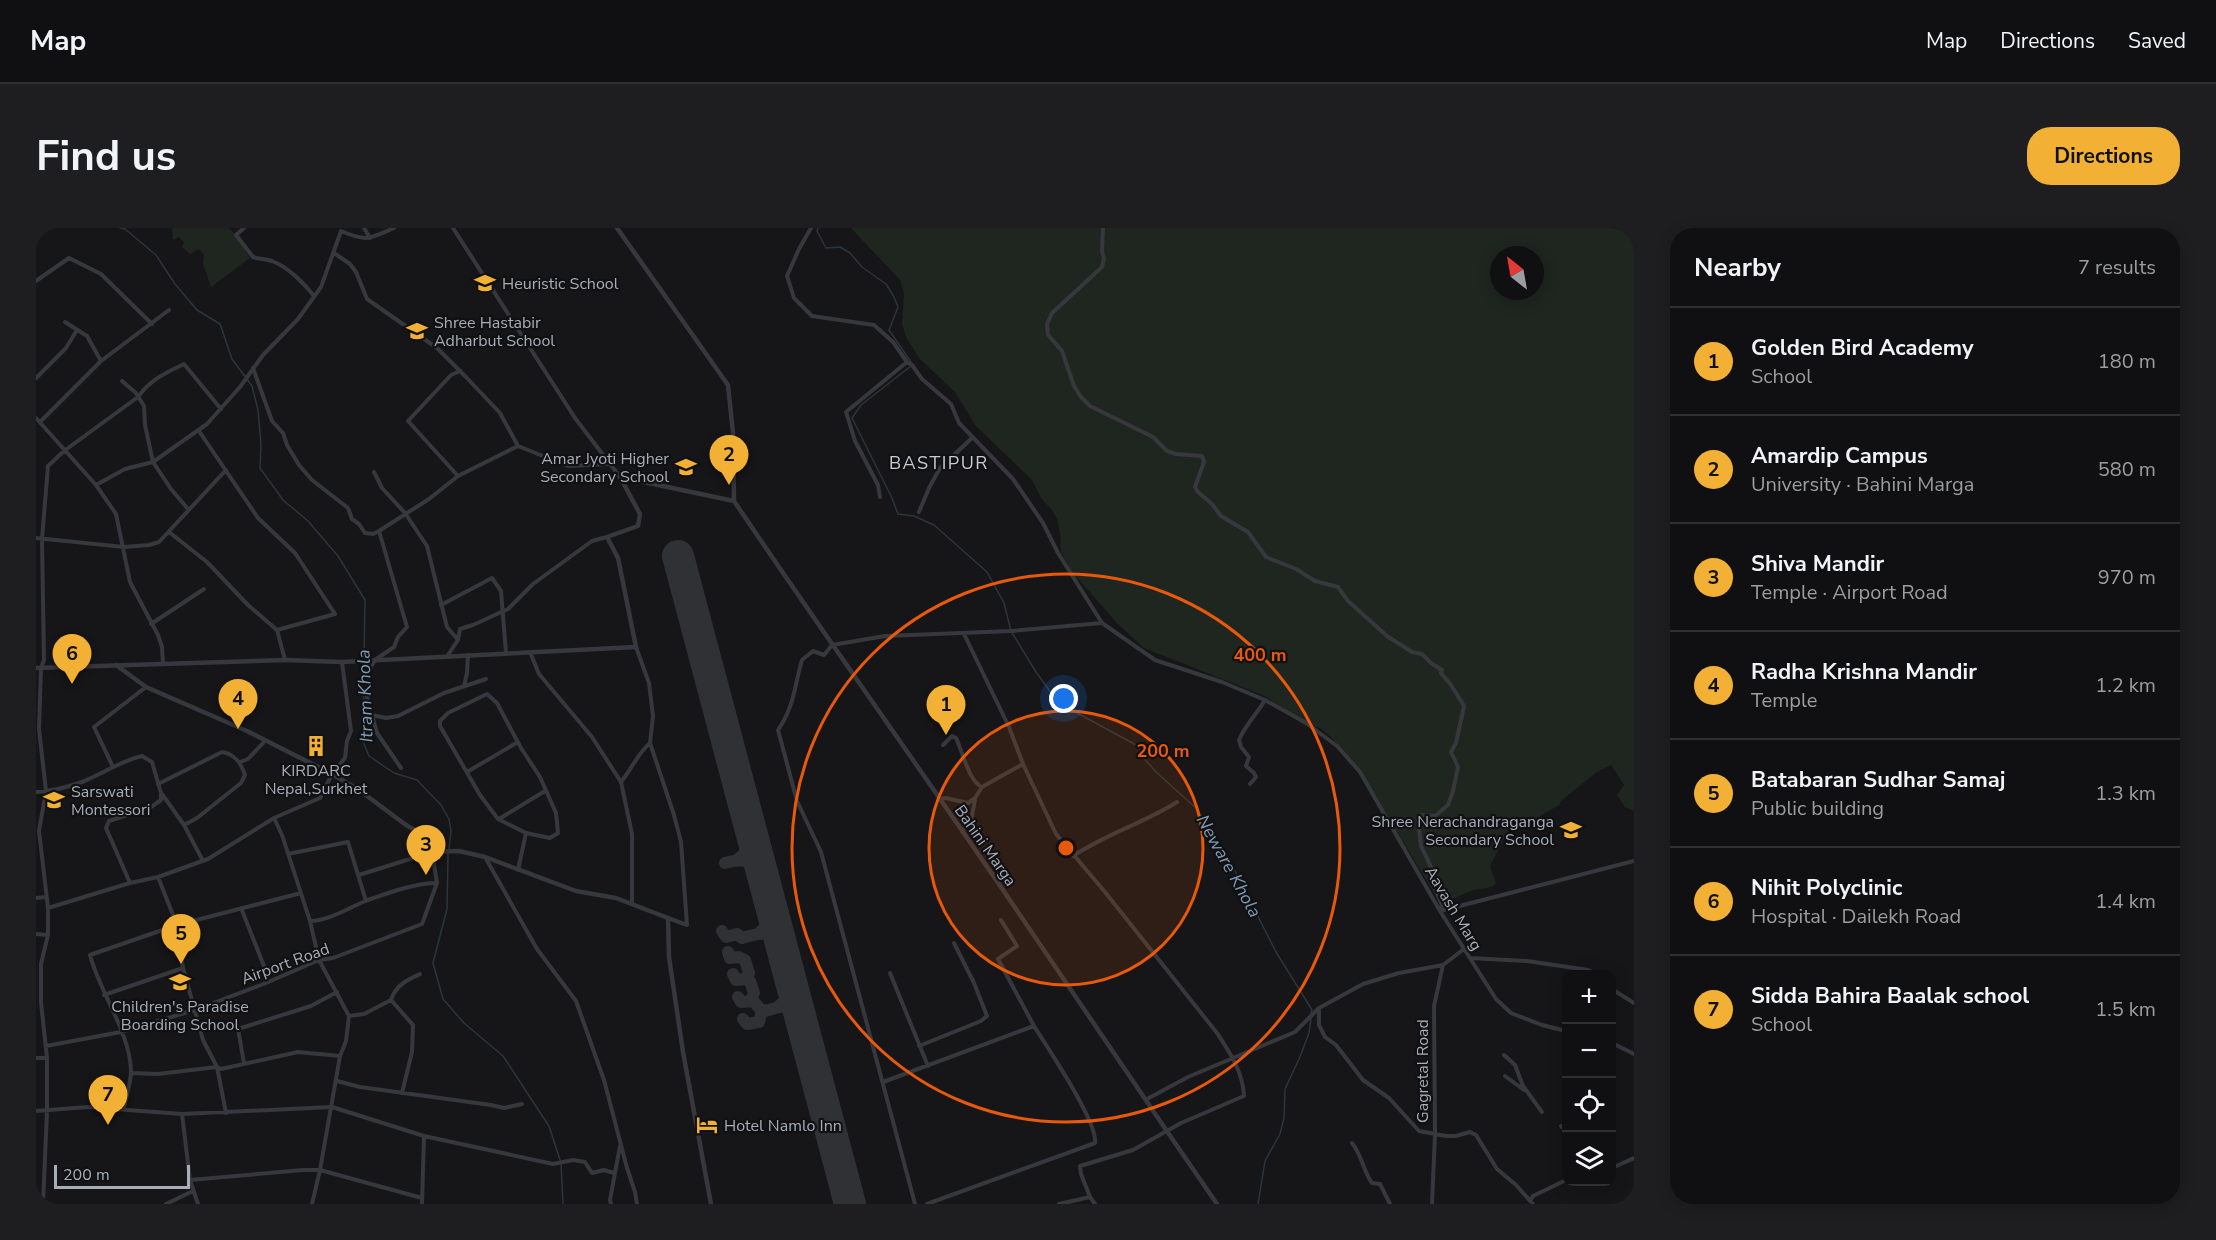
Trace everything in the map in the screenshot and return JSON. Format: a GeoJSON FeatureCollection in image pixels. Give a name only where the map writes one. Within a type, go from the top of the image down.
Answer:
{"type":"FeatureCollection","features":[{"type":"Feature","properties":{"kind":"street"},"geometry":{"type":"LineString","coordinates":[[244,228],[237,234],[237,237],[252,257],[283,267],[304,284],[314,296]]}},
{"type":"Feature","properties":{"kind":"street"},"geometry":{"type":"LineString","coordinates":[[364,228],[370,238]]}},
{"type":"Feature","properties":{"kind":"street"},"geometry":{"type":"LineString","coordinates":[[96,485],[125,469],[153,462],[199,431],[240,387],[253,367],[298,319],[321,287],[341,231],[360,239],[370,238],[394,228]]}},
{"type":"Feature","properties":{"kind":"street"},"geometry":{"type":"LineString","coordinates":[[448,655],[458,639],[460,629],[503,612],[533,584],[592,541],[638,526],[640,520],[640,514],[620,477],[575,418],[453,228]]}},
{"type":"Feature","properties":{"kind":"street"},"geometry":{"type":"LineString","coordinates":[[617,228],[728,385],[733,433],[734,501],[620,477]]}},
{"type":"Feature","properties":{"kind":"street"},"geometry":{"type":"LineString","coordinates":[[811,228],[787,276],[795,298],[812,316],[874,325],[893,342],[906,362],[912,365],[922,379],[951,404],[959,423],[972,438],[1013,479],[1043,523],[1058,553],[1102,623],[964,634],[885,636],[832,645],[824,655],[813,651],[802,660],[794,699],[787,717],[778,730],[797,801],[821,852],[915,1204]]}},
{"type":"Feature","properties":{"kind":"street"},"geometry":{"type":"LineString","coordinates":[[1103,228],[1102,267],[1052,313],[1047,324],[1048,335],[1062,351],[1074,386],[1081,397],[1090,406],[1153,437],[1167,451],[1202,456],[1204,462],[1195,487],[1221,516],[1248,532],[1266,557],[1342,590],[1348,601],[1386,636],[1413,652],[1422,654],[1442,670],[1441,673],[1464,706],[1456,743],[1451,752],[1458,767],[1448,805],[1435,816],[1421,815],[1418,819],[1421,846],[1432,871],[1435,888],[1442,905],[1440,911]]}},
{"type":"Feature","properties":{"kind":"street"},"geometry":{"type":"LineString","coordinates":[[334,253],[350,264],[356,272],[367,299],[437,348],[460,371],[500,413],[518,446],[567,466],[610,464]]}},
{"type":"Feature","properties":{"kind":"street"},"geometry":{"type":"LineString","coordinates":[[36,281],[69,258],[101,274],[152,324]]}},
{"type":"Feature","properties":{"kind":"street"},"geometry":{"type":"LineString","coordinates":[[40,422],[101,361],[169,310]]}},
{"type":"Feature","properties":{"kind":"street"},"geometry":{"type":"LineString","coordinates":[[65,322],[87,336],[101,361]]}},
{"type":"Feature","properties":{"kind":"street"},"geometry":{"type":"LineString","coordinates":[[36,378],[66,348],[77,330]]}},
{"type":"Feature","properties":{"kind":"street"},"geometry":{"type":"LineString","coordinates":[[880,497],[878,485],[855,441],[846,412],[906,362]]}},
{"type":"Feature","properties":{"kind":"street"},"geometry":{"type":"LineString","coordinates":[[43,1204],[47,1058],[38,974],[48,935],[48,908],[39,831],[46,791],[38,729],[39,668],[44,660],[42,539],[48,466],[64,451],[138,397],[147,385],[184,364],[220,409]]}},
{"type":"Feature","properties":{"kind":"street"},"geometry":{"type":"LineString","coordinates":[[253,367],[272,421],[283,433],[299,465],[312,480],[348,508],[352,519],[359,524],[364,533],[373,534],[379,531],[429,499],[458,476],[518,446]]}},
{"type":"Feature","properties":{"kind":"street"},"geometry":{"type":"LineString","coordinates":[[458,476],[408,421],[451,375],[460,371]]}},
{"type":"Feature","properties":{"kind":"street"},"geometry":{"type":"LineString","coordinates":[[122,381],[144,406],[145,425],[153,462],[188,509]]}},
{"type":"Feature","properties":{"kind":"street"},"geometry":{"type":"LineString","coordinates":[[36,418],[96,485],[116,514],[130,582],[158,635],[162,647],[162,664]]}},
{"type":"Feature","properties":{"kind":"street"},"geometry":{"type":"LineString","coordinates":[[199,431],[258,518],[295,553],[335,614],[277,630]]}},
{"type":"Feature","properties":{"kind":"street"},"geometry":{"type":"LineString","coordinates":[[920,512],[940,468],[972,438]]}},
{"type":"Feature","properties":{"kind":"street"},"geometry":{"type":"LineString","coordinates":[[36,538],[124,547],[159,542],[226,470]]}},
{"type":"Feature","properties":{"kind":"street"},"geometry":{"type":"LineString","coordinates":[[374,472],[382,488],[405,513],[427,546],[447,627],[458,639]]}},
{"type":"Feature","properties":{"kind":"street","name":"Bahini Marga"},"geometry":{"type":"LineString","coordinates":[[734,501],[1217,1204]]}},
{"type":"Feature","properties":{"kind":"street"},"geometry":{"type":"LineString","coordinates":[[379,531],[407,627],[398,637],[394,647],[373,660],[369,670],[367,697],[377,733],[401,768]]}},
{"type":"Feature","properties":{"kind":"street"},"geometry":{"type":"LineString","coordinates":[[169,532],[207,562],[248,605],[277,630],[285,660]]}},
{"type":"Feature","properties":{"kind":"street"},"geometry":{"type":"LineString","coordinates":[[359,875],[432,852],[459,851],[486,857],[576,891],[632,903],[687,925],[681,842],[650,743],[653,716],[649,683],[636,647],[618,558],[607,537]]}},
{"type":"Feature","properties":{"kind":"street"},"geometry":{"type":"LineString","coordinates":[[441,605],[492,578],[501,591],[506,653]]}},
{"type":"Feature","properties":{"kind":"street"},"geometry":{"type":"LineString","coordinates":[[151,624],[204,589]]}},
{"type":"Feature","properties":{"kind":"street","name":"Aavash Marg"},"geometry":{"type":"LineString","coordinates":[[1102,623],[1155,660],[1222,682],[1265,700],[1322,734],[1337,746],[1360,772],[1440,911],[1496,999],[1511,1014],[1562,1030]]}},
{"type":"Feature","properties":{"kind":"street"},"geometry":{"type":"LineString","coordinates":[[964,634],[1009,727],[1023,764],[1056,834],[1106,892],[1217,1033],[1242,1077],[1244,1096],[1181,1124],[1133,1150],[1080,1166],[1080,1174],[1095,1204]]}},
{"type":"Feature","properties":{"kind":"street"},"geometry":{"type":"LineString","coordinates":[[39,668],[285,660],[342,662],[636,647]]}},
{"type":"Feature","properties":{"kind":"street"},"geometry":{"type":"LineString","coordinates":[[530,652],[539,674],[592,737],[621,782],[632,834],[632,903]]}},
{"type":"Feature","properties":{"kind":"street"},"geometry":{"type":"LineString","coordinates":[[464,687],[468,673],[468,654]]}},
{"type":"Feature","properties":{"kind":"street"},"geometry":{"type":"LineString","coordinates":[[48,908],[130,883],[158,877],[203,861],[274,818],[320,798],[332,774],[345,758],[351,731],[342,662]]}},
{"type":"Feature","properties":{"kind":"street"},"geometry":{"type":"LineString","coordinates":[[116,665],[146,687],[192,705],[332,774],[427,837],[432,852]]}},
{"type":"Feature","properties":{"kind":"street"},"geometry":{"type":"LineString","coordinates":[[371,715],[386,718],[398,716],[444,693],[486,679]]}},
{"type":"Feature","properties":{"kind":"street"},"geometry":{"type":"LineString","coordinates":[[113,767],[94,727],[146,687]]}},
{"type":"Feature","properties":{"kind":"street"},"geometry":{"type":"LineString","coordinates":[[487,694],[497,703],[540,777],[556,813],[558,833],[550,838],[526,833],[498,819],[480,795],[467,772],[440,726],[440,721],[448,713],[487,694]]}},
{"type":"Feature","properties":{"kind":"street"},"geometry":{"type":"LineString","coordinates":[[1250,784],[1256,777],[1246,766],[1250,757],[1241,747],[1239,740],[1265,700]]}},
{"type":"Feature","properties":{"kind":"street"},"geometry":{"type":"LineString","coordinates":[[944,745],[952,736],[956,738],[971,774],[977,785],[982,787]]}},
{"type":"Feature","properties":{"kind":"street"},"geometry":{"type":"LineString","coordinates":[[240,762],[248,759],[265,741]]}},
{"type":"Feature","properties":{"kind":"street"},"geometry":{"type":"LineString","coordinates":[[467,772],[518,742]]}},
{"type":"Feature","properties":{"kind":"street"},"geometry":{"type":"LineString","coordinates":[[621,782],[644,748],[650,743]]}},
{"type":"Feature","properties":{"kind":"street"},"geometry":{"type":"LineString","coordinates":[[158,784],[222,752],[229,753],[240,762],[245,775],[241,783],[197,818],[184,825]]}},
{"type":"Feature","properties":{"kind":"street"},"geometry":{"type":"LineString","coordinates":[[36,792],[81,782],[127,759],[142,756],[152,762],[161,793],[184,825],[203,861]]}},
{"type":"Feature","properties":{"kind":"street"},"geometry":{"type":"LineString","coordinates":[[938,799],[946,798],[964,803],[972,801],[982,787],[1023,764]]}},
{"type":"Feature","properties":{"kind":"street"},"geometry":{"type":"LineString","coordinates":[[498,819],[545,791]]}},
{"type":"Feature","properties":{"kind":"street"},"geometry":{"type":"LineString","coordinates":[[130,883],[106,828],[109,821],[159,803],[161,793]]}},
{"type":"Feature","properties":{"kind":"street"},"geometry":{"type":"LineString","coordinates":[[962,831],[971,821],[975,798]]}},
{"type":"Feature","properties":{"kind":"street"},"geometry":{"type":"LineString","coordinates":[[1073,856],[1102,838],[1158,814],[1177,802]]}},
{"type":"Feature","properties":{"kind":"street"},"geometry":{"type":"LineString","coordinates":[[274,818],[301,893],[320,960],[349,1016],[346,1041],[340,1056],[312,1204]]}},
{"type":"Feature","properties":{"kind":"street"},"geometry":{"type":"LineString","coordinates":[[518,871],[526,833]]}},
{"type":"Feature","properties":{"kind":"street"},"geometry":{"type":"LineString","coordinates":[[288,854],[348,842],[366,901]]}},
{"type":"Feature","properties":{"kind":"street","name":"Airport Road"},"geometry":{"type":"LineString","coordinates":[[46,1046],[121,1032],[195,1010],[320,960],[333,958],[422,924],[436,883],[432,852]]}},
{"type":"Feature","properties":{"kind":"street"},"geometry":{"type":"LineString","coordinates":[[486,857],[537,949],[576,1001],[604,1080],[637,1204]]}},
{"type":"Feature","properties":{"kind":"street"},"geometry":{"type":"LineString","coordinates":[[1440,911],[1634,861]]}},
{"type":"Feature","properties":{"kind":"street"},"geometry":{"type":"LineString","coordinates":[[158,877],[177,924],[183,968],[203,1040],[217,1067],[226,1113]]}},
{"type":"Feature","properties":{"kind":"street"},"geometry":{"type":"LineString","coordinates":[[310,921],[322,921],[366,901],[426,883],[436,883]]}},
{"type":"Feature","properties":{"kind":"street"},"geometry":{"type":"LineString","coordinates":[[124,1108],[131,1073],[129,1057],[112,1007],[104,995],[90,956],[177,924],[301,893]]}},
{"type":"Feature","properties":{"kind":"street"},"geometry":{"type":"LineString","coordinates":[[36,898],[46,897]]}},
{"type":"Feature","properties":{"kind":"street"},"geometry":{"type":"LineString","coordinates":[[241,908],[264,966],[266,983]]}},
{"type":"Feature","properties":{"kind":"street"},"geometry":{"type":"LineString","coordinates":[[668,918],[669,957],[683,1052],[711,1204]]}},
{"type":"Feature","properties":{"kind":"street"},"geometry":{"type":"LineString","coordinates":[[927,1204],[1095,1143],[1094,1132],[1085,1113],[998,959],[1017,946],[1001,920]]}},
{"type":"Feature","properties":{"kind":"street"},"geometry":{"type":"LineString","coordinates":[[36,934],[48,935]]}},
{"type":"Feature","properties":{"kind":"street"},"geometry":{"type":"LineString","coordinates":[[919,1046],[981,1021],[987,1016],[954,943]]}},
{"type":"Feature","properties":{"kind":"street"},"geometry":{"type":"LineString","coordinates":[[1147,1099],[1232,1057],[1295,1032],[1319,1008],[1376,979],[1443,965],[1464,949]]}},
{"type":"Feature","properties":{"kind":"street"},"geometry":{"type":"LineString","coordinates":[[1470,958],[1527,961],[1588,970]]}},
{"type":"Feature","properties":{"kind":"street","name":"Gagretal Road"},"geometry":{"type":"LineString","coordinates":[[1432,1204],[1435,1134],[1434,1015],[1443,965]]}},
{"type":"Feature","properties":{"kind":"street"},"geometry":{"type":"LineString","coordinates":[[104,995],[183,968]]}},
{"type":"Feature","properties":{"kind":"street"},"geometry":{"type":"LineString","coordinates":[[890,973],[928,1066]]}},
{"type":"Feature","properties":{"kind":"street"},"geometry":{"type":"LineString","coordinates":[[349,1016],[364,1014],[391,1000],[394,990],[406,980],[420,974]]}},
{"type":"Feature","properties":{"kind":"street"},"geometry":{"type":"LineString","coordinates":[[244,1063],[238,1029],[311,1006],[337,992]]}},
{"type":"Feature","properties":{"kind":"street"},"geometry":{"type":"LineString","coordinates":[[1616,992],[1634,1003]]}},
{"type":"Feature","properties":{"kind":"street"},"geometry":{"type":"LineString","coordinates":[[391,1000],[413,1025],[412,1052],[402,1093]]}},
{"type":"Feature","properties":{"kind":"street"},"geometry":{"type":"LineString","coordinates":[[1319,1008],[1321,1033],[1336,1045],[1363,1080],[1389,1098],[1419,1131],[1456,1136],[1470,1132],[1476,1135],[1497,1169],[1532,1202]]}},
{"type":"Feature","properties":{"kind":"street"},"geometry":{"type":"LineString","coordinates":[[883,1082],[1034,1026]]}},
{"type":"Feature","properties":{"kind":"street"},"geometry":{"type":"LineString","coordinates":[[1616,1045],[1634,1054]]}},
{"type":"Feature","properties":{"kind":"street"},"geometry":{"type":"LineString","coordinates":[[131,1073],[158,1074],[217,1067],[221,1069],[298,1052],[340,1056]]}},
{"type":"Feature","properties":{"kind":"street"},"geometry":{"type":"LineString","coordinates":[[1504,1055],[1515,1065],[1526,1091],[1542,1112]]}},
{"type":"Feature","properties":{"kind":"street"},"geometry":{"type":"LineString","coordinates":[[36,1058],[47,1058]]}},
{"type":"Feature","properties":{"kind":"street"},"geometry":{"type":"LineString","coordinates":[[1505,1076],[1526,1091]]}},
{"type":"Feature","properties":{"kind":"street"},"geometry":{"type":"LineString","coordinates":[[337,1081],[360,1087],[491,1104],[504,1108],[522,1104]]}},
{"type":"Feature","properties":{"kind":"street"},"geometry":{"type":"LineString","coordinates":[[36,1111],[78,1107],[124,1108],[182,1114],[332,1107],[424,1136],[554,1164],[573,1160],[585,1162],[592,1173],[604,1170],[614,1173]]}},
{"type":"Feature","properties":{"kind":"street"},"geometry":{"type":"LineString","coordinates":[[182,1114],[190,1180],[198,1204]]}},
{"type":"Feature","properties":{"kind":"street"},"geometry":{"type":"LineString","coordinates":[[422,1204],[424,1136]]}},
{"type":"Feature","properties":{"kind":"street"},"geometry":{"type":"LineString","coordinates":[[611,1204],[620,1143]]}},
{"type":"Feature","properties":{"kind":"street"},"geometry":{"type":"LineString","coordinates":[[1352,1143],[1358,1149],[1368,1178],[1372,1184],[1380,1184],[1390,1204]]}},
{"type":"Feature","properties":{"kind":"street"},"geometry":{"type":"LineString","coordinates":[[1616,1166],[1634,1158]]}},
{"type":"Feature","properties":{"kind":"street"},"geometry":{"type":"LineString","coordinates":[[190,1180],[320,1170],[422,1198]]}},
{"type":"Feature","properties":{"kind":"street"},"geometry":{"type":"LineString","coordinates":[[1532,1202],[1533,1196],[1562,1182]]}},
{"type":"Feature","properties":{"kind":"street"},"geometry":{"type":"LineString","coordinates":[[166,1204],[193,1191]]}},
{"type":"Feature","properties":{"kind":"street"},"geometry":{"type":"LineString","coordinates":[[1059,1204],[1090,1197]]}},
{"type":"Feature","properties":{"kind":"shaded area"},"geometry":{"type":"Polygon","coordinates":[[[172,228],[228,228],[234,233],[250,258],[211,287],[203,264],[204,255],[199,249],[190,254],[182,247],[184,242],[179,237],[173,240],[172,228]]]}},
{"type":"Feature","properties":{"kind":"shaded area"},"geometry":{"type":"Polygon","coordinates":[[[851,228],[1634,228],[1634,811],[1625,807],[1617,795],[1624,785],[1611,765],[1597,772],[1559,805],[1535,819],[1511,825],[1490,866],[1496,883],[1492,887],[1473,890],[1441,904],[1359,770],[1332,738],[1320,728],[1303,724],[1265,696],[1144,648],[1117,623],[1071,571],[1061,552],[1057,519],[1041,498],[1032,480],[975,425],[955,392],[920,359],[907,339],[902,324],[904,293],[900,280],[851,228]]]}},
{"type":"Feature","properties":{"kind":"waterway","name":"Itram Khola"},"geometry":{"type":"LineString","coordinates":[[120,228],[125,229],[156,255],[175,284],[197,310],[220,324],[232,359],[252,386],[258,410],[260,468],[283,500],[308,521],[338,556],[365,600],[364,659]]}},
{"type":"Feature","properties":{"kind":"waterway","name":"Neware Khola"},"geometry":{"type":"LineString","coordinates":[[818,228],[817,231],[826,248],[840,247],[886,284],[898,307],[889,330],[911,362]]}},
{"type":"Feature","properties":{"kind":"waterway","name":"Neware Khola"},"geometry":{"type":"LineString","coordinates":[[911,366],[861,405],[852,418],[898,514],[914,516],[934,525],[987,572],[1004,603],[1011,631],[1055,698],[1066,707],[1138,746],[1142,756],[1156,772],[1197,809],[1234,869],[1276,952],[1312,1010],[1311,1014]]}},
{"type":"Feature","properties":{"kind":"waterway","name":"Itram Khola"},"geometry":{"type":"LineString","coordinates":[[363,664],[361,676],[365,711],[363,742],[369,756],[394,773],[417,780],[441,805],[449,819],[451,831],[449,849]]}},
{"type":"Feature","properties":{"kind":"waterway","name":"Itram Khola"},"geometry":{"type":"LineString","coordinates":[[448,854],[447,909],[433,963],[443,999],[464,1023],[503,1056],[549,1126],[561,1163],[563,1204]]}},
{"type":"Feature","properties":{"kind":"waterway","name":"Neware Khola"},"geometry":{"type":"LineString","coordinates":[[1258,1204],[1265,1161],[1280,1134],[1284,1118],[1285,1089],[1309,1033],[1311,1019]]}},
{"type":"Feature","properties":{"kind":"taxiway"},"geometry":{"type":"LineString","coordinates":[[738,859],[748,851],[753,838]]}},
{"type":"Feature","properties":{"kind":"taxiway"},"geometry":{"type":"LineString","coordinates":[[725,863],[746,861],[762,873]]}},
{"type":"Feature","properties":{"kind":"taxiway"},"geometry":{"type":"LineString","coordinates":[[759,933],[768,925],[772,909]]}},
{"type":"Feature","properties":{"kind":"taxiway"},"geometry":{"type":"LineString","coordinates":[[722,931],[726,937],[737,934],[742,938],[759,934],[768,935],[781,946]]}},
{"type":"Feature","properties":{"kind":"taxiway"},"geometry":{"type":"LineString","coordinates":[[728,952],[730,958],[739,957],[745,960],[749,973],[745,979]]}},
{"type":"Feature","properties":{"kind":"taxiway"},"geometry":{"type":"LineString","coordinates":[[733,974],[736,980],[750,981],[754,993],[751,1000]]}},
{"type":"Feature","properties":{"kind":"taxiway"},"geometry":{"type":"LineString","coordinates":[[779,1006],[790,997],[792,985]]}},
{"type":"Feature","properties":{"kind":"taxiway"},"geometry":{"type":"LineString","coordinates":[[738,997],[741,1002],[753,1001],[764,1011],[778,1007],[788,1008],[801,1019]]}},
{"type":"Feature","properties":{"kind":"taxiway"},"geometry":{"type":"LineString","coordinates":[[743,1019],[747,1024],[759,1022],[764,1010]]}},
{"type":"Feature","properties":{"kind":"runway"},"geometry":{"type":"LineString","coordinates":[[678,556],[850,1204]]}},
{"type":"Feature","properties":{"kind":"place","name":"Heuristic School"},"geometry":{"type":"Point","coordinates":[485,283]}},
{"type":"Feature","properties":{"kind":"place","name":"Shree Hastabir Adharbut School"},"geometry":{"type":"Point","coordinates":[417,331]}},
{"type":"Feature","properties":{"kind":"place","name":"Amar Jyoti Higher Secondary School"},"geometry":{"type":"Point","coordinates":[686,467]}},
{"type":"Feature","properties":{"kind":"place","name":"Amardip Campus"},"geometry":{"type":"Point","coordinates":[729,485]}},
{"type":"Feature","properties":{"kind":"place","name":"Nihit Polyclinic"},"geometry":{"type":"Point","coordinates":[72,684]}},
{"type":"Feature","properties":{"kind":"place","name":"Radha Krishna Mandir"},"geometry":{"type":"Point","coordinates":[238,729]}},
{"type":"Feature","properties":{"kind":"place","name":"Golden Bird Academy"},"geometry":{"type":"Point","coordinates":[946,735]}},
{"type":"Feature","properties":{"kind":"place","name":"KIRDARC Nepal,Surkhet"},"geometry":{"type":"Point","coordinates":[316,746]}},
{"type":"Feature","properties":{"kind":"place","name":"Sarswati Montessori"},"geometry":{"type":"Point","coordinates":[54,800]}},
{"type":"Feature","properties":{"kind":"place","name":"Shree Nerachandraganga Secondary School"},"geometry":{"type":"Point","coordinates":[1571,830]}},
{"type":"Feature","properties":{"kind":"place","name":"Shiva Mandir"},"geometry":{"type":"Point","coordinates":[426,875]}},
{"type":"Feature","properties":{"kind":"place","name":"Batabaran Sudhar Samaj"},"geometry":{"type":"Point","coordinates":[181,964]}},
{"type":"Feature","properties":{"kind":"place","name":"Children's Paradise Boarding School"},"geometry":{"type":"Point","coordinates":[180,982]}},
{"type":"Feature","properties":{"kind":"place","name":"Sidda Bahira Baalak school"},"geometry":{"type":"Point","coordinates":[108,1125]}},
{"type":"Feature","properties":{"kind":"place","name":"Hotel Namlo Inn"},"geometry":{"type":"Point","coordinates":[707,1125]}},
{"type":"Feature","properties":{"kind":"district","name":"BASTIPUR"},"geometry":{"type":"Point","coordinates":[939,463]}}]}
